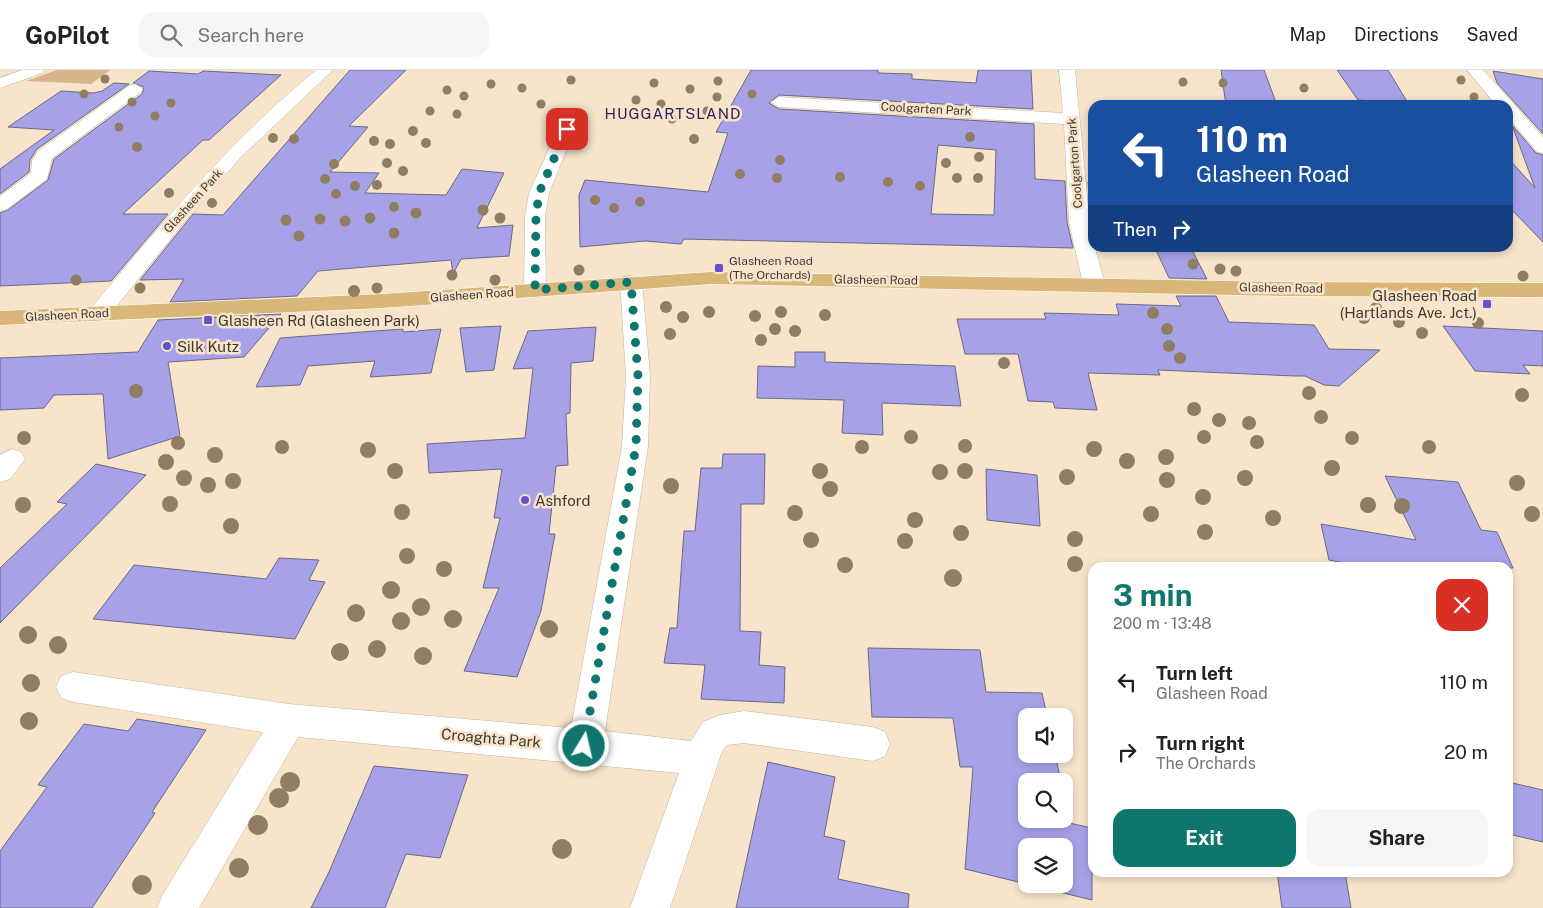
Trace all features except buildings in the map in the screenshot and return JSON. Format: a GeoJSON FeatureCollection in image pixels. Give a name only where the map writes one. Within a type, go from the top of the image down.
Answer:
{"type":"FeatureCollection","features":[{"type":"Feature","properties":{"kind":"main road","name":"Glasheen Road"},"geometry":{"type":"LineString","coordinates":[[0,318],[266,308],[703,278],[1281,289],[1543,290]]}},
{"type":"Feature","properties":{"kind":"street"},"geometry":{"type":"LineString","coordinates":[[0,83],[37,70]]}},
{"type":"Feature","properties":{"kind":"street","name":"Glasheen Park"},"geometry":{"type":"LineString","coordinates":[[99,313],[191,201],[244,144],[325,70]]}},
{"type":"Feature","properties":{"kind":"street","name":"Coolgarton Park"},"geometry":{"type":"LineString","coordinates":[[1067,70],[1079,222],[1094,284]]}},
{"type":"Feature","properties":{"kind":"street"},"geometry":{"type":"LineString","coordinates":[[1475,70],[1501,100]]}},
{"type":"Feature","properties":{"kind":"street"},"geometry":{"type":"LineString","coordinates":[[0,205],[40,175],[41,161],[44,155],[135,89]]}},
{"type":"Feature","properties":{"kind":"street","name":"Coolgarten Park"},"geometry":{"type":"LineString","coordinates":[[779,102],[1072,119]]}},
{"type":"Feature","properties":{"kind":"street"},"geometry":{"type":"LineString","coordinates":[[1513,114],[1543,148]]}},
{"type":"Feature","properties":{"kind":"street"},"geometry":{"type":"LineString","coordinates":[[535,290],[536,217],[539,193],[572,116]]}},
{"type":"Feature","properties":{"kind":"street"},"geometry":{"type":"LineString","coordinates":[[584,746],[636,446],[638,376],[631,282]]}},
{"type":"Feature","properties":{"kind":"street","name":"Croaghta Park"},"geometry":{"type":"LineString","coordinates":[[73,687],[289,720],[584,746],[702,759]]}},
{"type":"Feature","properties":{"kind":"street"},"geometry":{"type":"LineString","coordinates":[[177,908],[289,720]]}},
{"type":"Feature","properties":{"kind":"street"},"geometry":{"type":"LineString","coordinates":[[650,908],[708,740],[718,730],[744,727],[873,744]]}},
{"type":"Feature","properties":{"kind":"shaded area"},"geometry":{"type":"Polygon","coordinates":[[[57,70],[110,70],[91,84],[26,81],[57,70]]]}},
{"type":"Feature","properties":{"kind":"place","name":"Glasheen Road (The Orchards)"},"geometry":{"type":"Point","coordinates":[719,268]}},
{"type":"Feature","properties":{"kind":"place","name":"Glasheen Road (Hartlands Ave. Jct.)"},"geometry":{"type":"Point","coordinates":[1487,304]}},
{"type":"Feature","properties":{"kind":"place","name":"Glasheen Rd (Glasheen Park)"},"geometry":{"type":"Point","coordinates":[208,320]}},
{"type":"Feature","properties":{"kind":"place","name":"Silk Kutz"},"geometry":{"type":"Point","coordinates":[167,346]}},
{"type":"Feature","properties":{"kind":"place","name":"Ashford"},"geometry":{"type":"Point","coordinates":[525,500]}},
{"type":"Feature","properties":{"kind":"district","name":"HUGGARTSLAND"},"geometry":{"type":"Point","coordinates":[673,113]}},
{"type":"Feature","properties":{"kind":"route"},"geometry":{"type":"LineString","coordinates":[[567,129],[539,193],[536,217],[535,290],[631,282],[638,376],[636,446],[584,746]]}}]}
